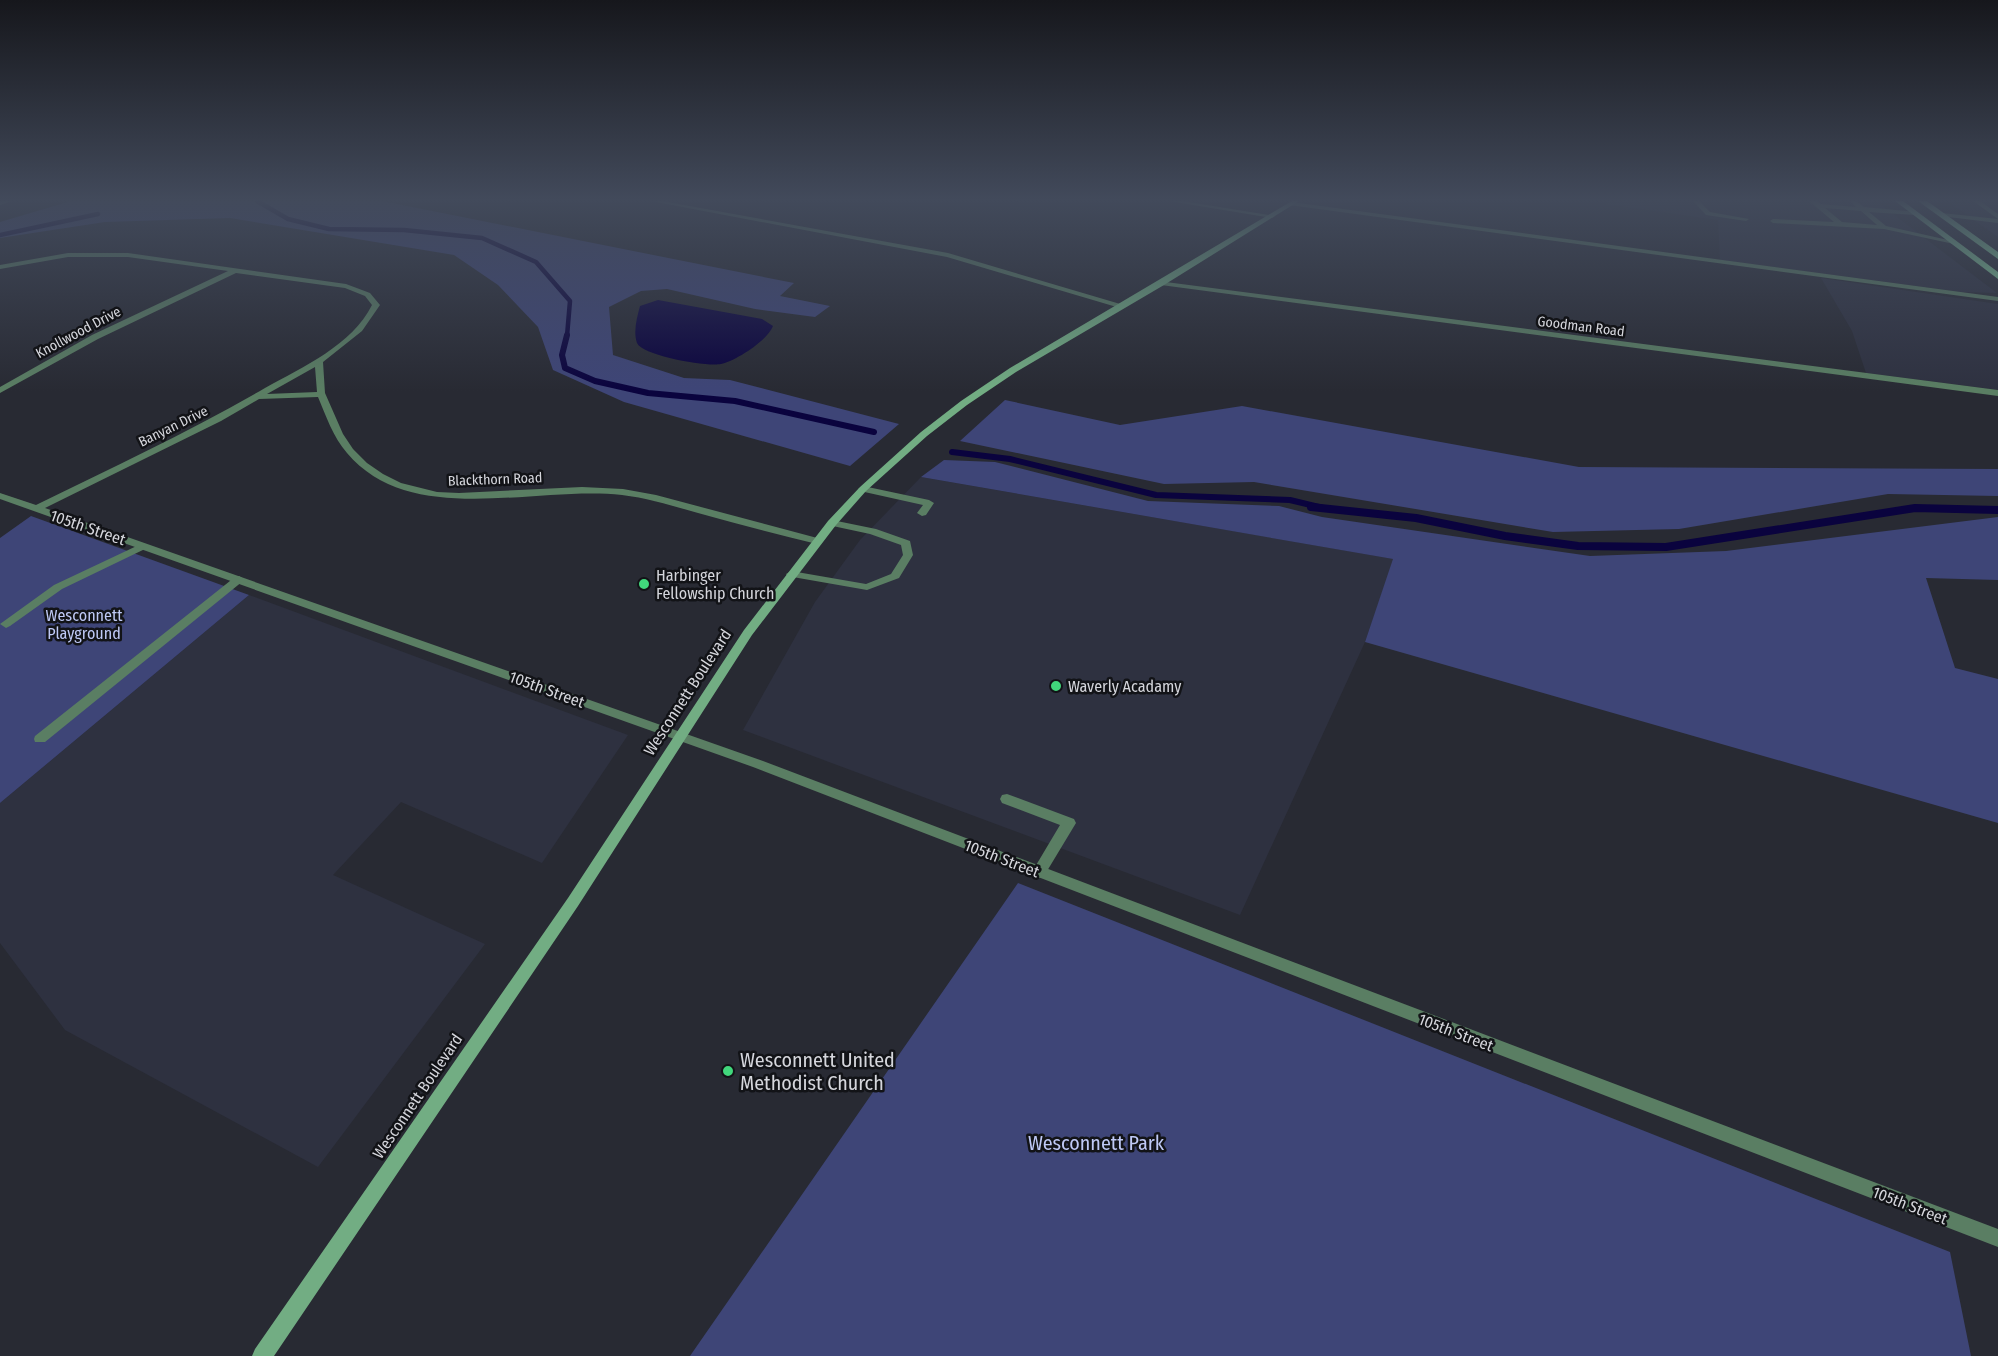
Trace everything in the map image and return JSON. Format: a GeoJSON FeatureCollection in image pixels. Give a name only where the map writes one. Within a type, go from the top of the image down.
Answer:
{"type":"FeatureCollection","features":[{"type":"Feature","properties":{"kind":"main road"},"geometry":{"type":"LineString","coordinates":[[1983,264],[1998,276]]}},
{"type":"Feature","properties":{"kind":"street"},"geometry":{"type":"LineString","coordinates":[[0,267],[15,264]]}},
{"type":"Feature","properties":{"kind":"street"},"geometry":{"type":"LineString","coordinates":[[195,264],[346,286],[372,297],[376,305],[364,325],[319,361]]}},
{"type":"Feature","properties":{"kind":"street"},"geometry":{"type":"LineString","coordinates":[[980,264],[1123,306]]}},
{"type":"Feature","properties":{"kind":"street","name":"Wesconnett Boulevard"},"geometry":{"type":"LineString","coordinates":[[262,1356],[573,902],[748,633],[832,523],[863,489],[924,434],[964,403],[1013,370],[1192,264]]}},
{"type":"Feature","properties":{"kind":"street"},"geometry":{"type":"LineString","coordinates":[[1746,264],[1998,299]]}},
{"type":"Feature","properties":{"kind":"street","name":"Knollwood Drive"},"geometry":{"type":"LineString","coordinates":[[0,390],[95,337],[236,270]]}},
{"type":"Feature","properties":{"kind":"street","name":"Goodman Road"},"geometry":{"type":"LineString","coordinates":[[1161,283],[1998,393]]}},
{"type":"Feature","properties":{"kind":"street","name":"Blackthorn Road"},"geometry":{"type":"LineString","coordinates":[[319,361],[321,393],[337,434],[361,465],[381,478],[402,487],[428,494],[458,496],[585,489],[623,492],[817,541]]}},
{"type":"Feature","properties":{"kind":"street","name":"Banyan Drive"},"geometry":{"type":"LineString","coordinates":[[36,509],[259,398],[319,361]]}},
{"type":"Feature","properties":{"kind":"street"},"geometry":{"type":"LineString","coordinates":[[259,398],[321,393]]}},
{"type":"Feature","properties":{"kind":"street"},"geometry":{"type":"LineString","coordinates":[[863,489],[929,503],[922,513]]}},
{"type":"Feature","properties":{"kind":"street","name":"105th Street"},"geometry":{"type":"LineString","coordinates":[[0,496],[758,764],[1998,1238]]}},
{"type":"Feature","properties":{"kind":"street"},"geometry":{"type":"LineString","coordinates":[[791,574],[867,587],[895,576],[908,555],[906,543],[872,531],[832,523]]}},
{"type":"Feature","properties":{"kind":"street"},"geometry":{"type":"LineString","coordinates":[[6,624],[58,587],[143,546]]}},
{"type":"Feature","properties":{"kind":"street"},"geometry":{"type":"LineString","coordinates":[[40,739],[238,579]]}},
{"type":"Feature","properties":{"kind":"street"},"geometry":{"type":"LineString","coordinates":[[1007,799],[1069,823],[1039,872]]}},
{"type":"Feature","properties":{"kind":"shaded area"},"geometry":{"type":"Polygon","coordinates":[[[1752,264],[1959,264],[1997,293],[1961,292],[1752,264]]]}},
{"type":"Feature","properties":{"kind":"shaded area"},"geometry":{"type":"Polygon","coordinates":[[[1821,278],[1998,304],[1998,390],[1866,373],[1852,331],[1821,278]]]}},
{"type":"Feature","properties":{"kind":"shaded area"},"geometry":{"type":"Polygon","coordinates":[[[658,300],[762,319],[773,326],[758,343],[727,362],[714,364],[676,360],[651,352],[637,343],[635,329],[640,306],[658,300]]]}},
{"type":"Feature","properties":{"kind":"shaded area","name":"Waverly Acadamy"},"geometry":{"type":"Polygon","coordinates":[[[921,477],[1394,559],[1365,642],[1240,915],[743,730],[815,602],[860,540],[921,477]]]}},
{"type":"Feature","properties":{"kind":"shaded area"},"geometry":{"type":"Polygon","coordinates":[[[249,595],[628,735],[542,863],[401,802],[333,875],[485,944],[318,1167],[65,1030],[0,943],[0,803],[249,595]]]}},
{"type":"Feature","properties":{"kind":"green space"},"geometry":{"type":"Polygon","coordinates":[[[468,264],[700,264],[794,283],[780,296],[830,306],[815,317],[755,309],[667,289],[641,291],[609,307],[613,355],[684,378],[730,380],[899,424],[850,466],[624,402],[553,370],[538,327],[498,285],[468,264]]]}},
{"type":"Feature","properties":{"kind":"green space"},"geometry":{"type":"Polygon","coordinates":[[[1005,400],[1120,425],[1242,406],[1579,467],[1998,469],[1998,496],[1888,494],[1679,529],[1553,532],[1254,482],[1164,484],[960,441],[1005,400]]]}},
{"type":"Feature","properties":{"kind":"green space"},"geometry":{"type":"Polygon","coordinates":[[[944,460],[995,462],[1148,501],[1279,506],[1322,517],[1590,556],[1726,551],[1998,517],[1998,580],[1926,578],[1955,668],[1998,679],[1998,823],[1365,642],[1393,559],[921,477],[944,460]]]}},
{"type":"Feature","properties":{"kind":"green space","name":"Wesconnett Playground"},"geometry":{"type":"Polygon","coordinates":[[[31,516],[249,595],[0,803],[0,538],[31,516]]]}},
{"type":"Feature","properties":{"kind":"green space","name":"Wesconnett Park"},"geometry":{"type":"Polygon","coordinates":[[[1018,883],[1950,1252],[1971,1356],[690,1356],[1018,883]]]}},
{"type":"Feature","properties":{"kind":"waterway"},"geometry":{"type":"LineString","coordinates":[[538,264],[570,301],[567,336]]}},
{"type":"Feature","properties":{"kind":"waterway"},"geometry":{"type":"LineString","coordinates":[[567,335],[562,355],[565,368],[595,381],[648,393],[735,401],[874,432]]}},
{"type":"Feature","properties":{"kind":"waterway"},"geometry":{"type":"LineString","coordinates":[[952,452],[1010,459],[1156,495],[1290,500],[1323,508]]}},
{"type":"Feature","properties":{"kind":"waterway"},"geometry":{"type":"LineString","coordinates":[[1311,507],[1416,518],[1505,536],[1578,546],[1666,547],[1915,508]]}},
{"type":"Feature","properties":{"kind":"waterway"},"geometry":{"type":"LineString","coordinates":[[1915,508],[1922,508]]}},
{"type":"Feature","properties":{"kind":"waterway"},"geometry":{"type":"LineString","coordinates":[[1915,508],[1998,510]]}},
{"type":"Feature","properties":{"kind":"place","name":"Harbinger Fellowship Church"},"geometry":{"type":"Point","coordinates":[644,584]}},
{"type":"Feature","properties":{"kind":"place","name":"Waverly Acadamy"},"geometry":{"type":"Point","coordinates":[1056,686]}},
{"type":"Feature","properties":{"kind":"place","name":"Wesconnett United Methodist Church"},"geometry":{"type":"Point","coordinates":[728,1071]}}]}
